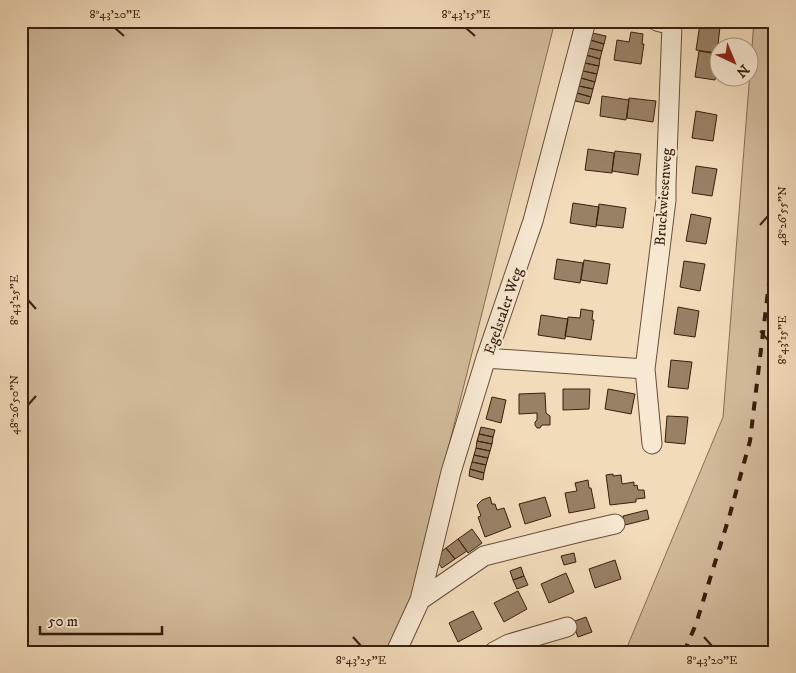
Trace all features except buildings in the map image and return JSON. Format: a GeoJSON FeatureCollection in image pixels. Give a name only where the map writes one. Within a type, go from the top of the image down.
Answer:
{"type":"FeatureCollection","features":[{"type":"Feature","properties":{"kind":"street","name":"Egelstaler Weg"},"geometry":{"type":"LineString","coordinates":[[396,652],[420,600],[451,472],[486,358],[534,221],[586,21]]}},
{"type":"Feature","properties":{"kind":"street","name":"Bruckwiesenweg"},"geometry":{"type":"LineString","coordinates":[[652,444],[645,369],[666,200],[667,22]]}},
{"type":"Feature","properties":{"kind":"street"},"geometry":{"type":"LineString","coordinates":[[486,358],[645,369]]}},
{"type":"Feature","properties":{"kind":"street"},"geometry":{"type":"LineString","coordinates":[[420,600],[484,556],[615,524]]}},
{"type":"Feature","properties":{"kind":"street"},"geometry":{"type":"LineString","coordinates":[[494,652],[509,644],[567,627]]}},
{"type":"Feature","properties":{"kind":"shaded area"},"geometry":{"type":"Polygon","coordinates":[[[21,21],[555,21],[431,517],[413,600],[390,652],[21,652],[21,21]]]}},
{"type":"Feature","properties":{"kind":"shaded area"},"geometry":{"type":"Polygon","coordinates":[[[754,21],[775,21],[775,652],[625,652],[723,417],[749,88],[758,88],[758,38],[753,38],[754,21]]]}},
{"type":"Feature","properties":{"kind":"railway"},"geometry":{"type":"LineString","coordinates":[[684,652],[696,624],[750,441],[775,233]]}}]}
